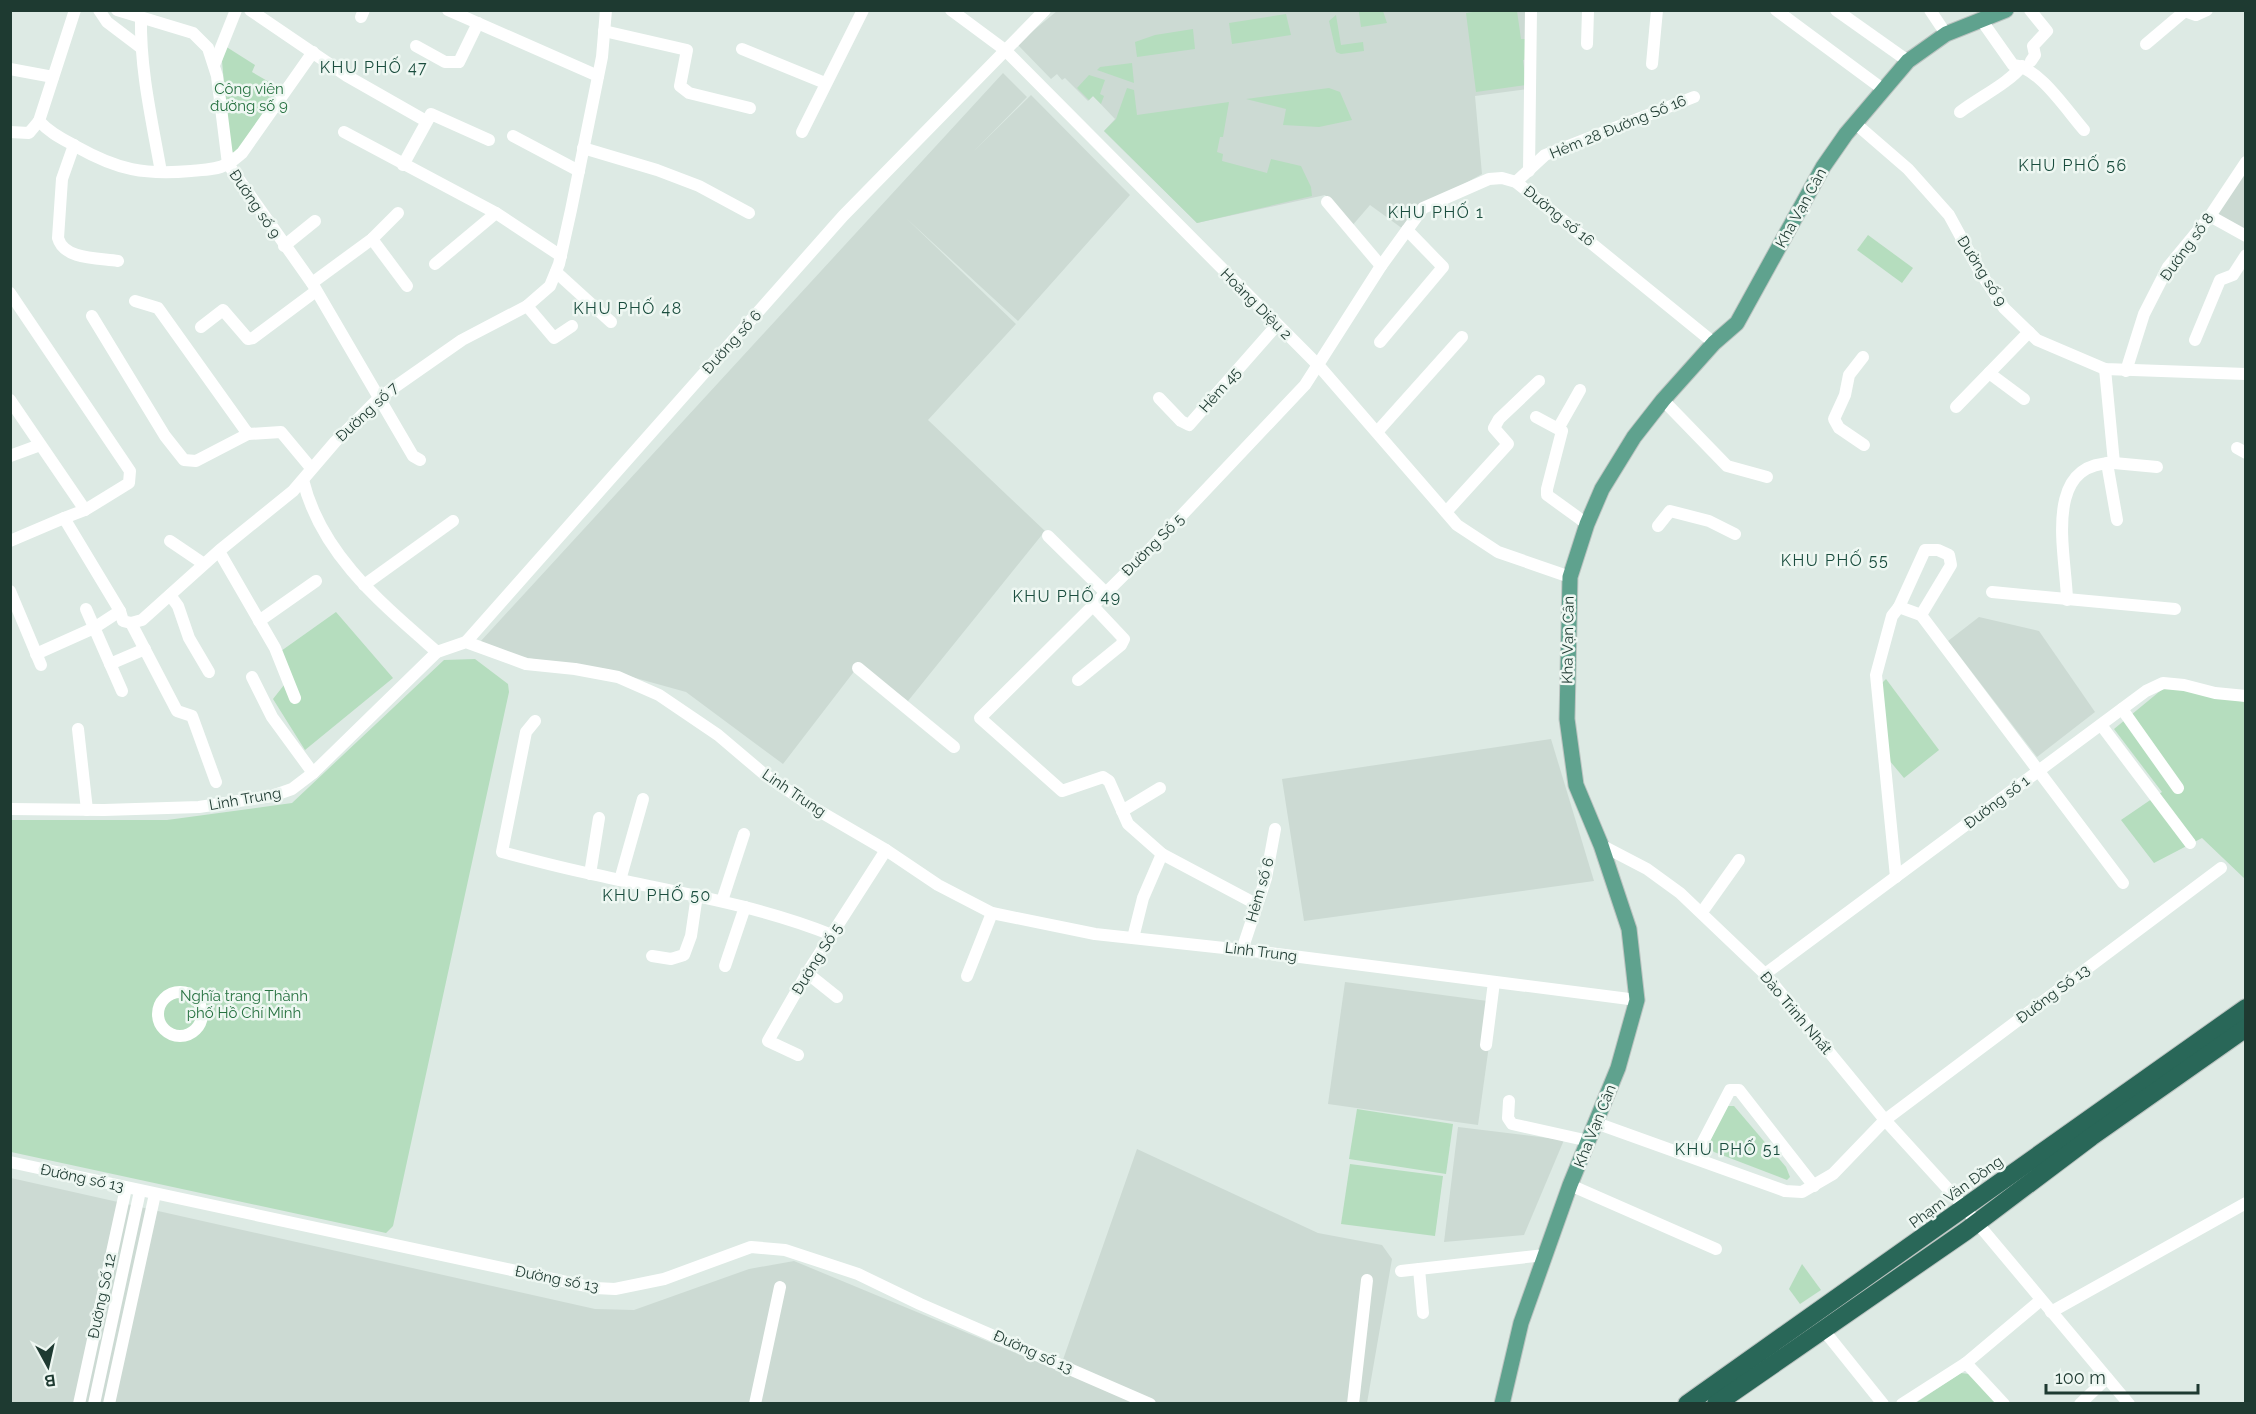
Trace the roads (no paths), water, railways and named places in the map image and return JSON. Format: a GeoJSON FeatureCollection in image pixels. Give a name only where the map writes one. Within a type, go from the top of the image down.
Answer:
{"type":"FeatureCollection","features":[{"type":"Feature","properties":{"kind":"highway","name":"Phạm Văn Đồng"},"geometry":{"type":"LineString","coordinates":[[1687,1404],[2246,1008]]}},
{"type":"Feature","properties":{"kind":"highway"},"geometry":{"type":"LineString","coordinates":[[1716,1404],[1822,1328],[1976,1224],[2082,1143],[2246,1028]]}},
{"type":"Feature","properties":{"kind":"main road","name":"Kha Vạn Cân"},"geometry":{"type":"LineString","coordinates":[[1502,1404],[1521,1323],[1570,1185],[1620,1062],[1637,1000],[1629,929],[1601,845],[1589,821],[1576,785],[1567,719],[1570,577],[1587,524],[1602,489],[1634,437],[1663,400],[1714,343],[1737,323],[1823,167],[1856,123],[1908,61],[1946,34],[2006,10]]}},
{"type":"Feature","properties":{"kind":"street"},"geometry":{"type":"LineString","coordinates":[[99,10],[107,22],[140,47]]}},
{"type":"Feature","properties":{"kind":"street","name":"Đường số 9"},"geometry":{"type":"LineString","coordinates":[[117,10],[193,33],[208,48],[214,65],[228,164],[314,287],[413,456],[420,460]]}},
{"type":"Feature","properties":{"kind":"street"},"geometry":{"type":"LineString","coordinates":[[214,65],[236,10]]}},
{"type":"Feature","properties":{"kind":"street"},"geometry":{"type":"LineString","coordinates":[[250,10],[347,76],[426,121]]}},
{"type":"Feature","properties":{"kind":"street"},"geometry":{"type":"LineString","coordinates":[[448,10],[598,76]]}},
{"type":"Feature","properties":{"kind":"street","name":"Đường số 7"},"geometry":{"type":"LineString","coordinates":[[131,623],[142,620],[204,564],[220,553],[220,550],[293,491],[311,468],[379,398],[462,340],[526,306],[550,286],[561,256],[579,171],[598,76],[606,10]]}},
{"type":"Feature","properties":{"kind":"street"},"geometry":{"type":"LineString","coordinates":[[802,132],[863,10]]}},
{"type":"Feature","properties":{"kind":"street","name":"Hoàng Diệu 2"},"geometry":{"type":"LineString","coordinates":[[951,10],[1005,50],[1319,366],[1457,525],[1498,552],[1570,577]]}},
{"type":"Feature","properties":{"kind":"street","name":"Đường số 6"},"geometry":{"type":"LineString","coordinates":[[466,642],[843,216],[1045,10]]}},
{"type":"Feature","properties":{"kind":"street"},"geometry":{"type":"LineString","coordinates":[[1528,171],[1531,10]]}},
{"type":"Feature","properties":{"kind":"street"},"geometry":{"type":"LineString","coordinates":[[1587,44],[1588,10]]}},
{"type":"Feature","properties":{"kind":"street"},"geometry":{"type":"LineString","coordinates":[[1652,64],[1657,10]]}},
{"type":"Feature","properties":{"kind":"street"},"geometry":{"type":"LineString","coordinates":[[1776,10],[1884,90]]}},
{"type":"Feature","properties":{"kind":"street"},"geometry":{"type":"LineString","coordinates":[[1836,10],[1908,61]]}},
{"type":"Feature","properties":{"kind":"street"},"geometry":{"type":"LineString","coordinates":[[1930,10],[1946,34]]}},
{"type":"Feature","properties":{"kind":"street"},"geometry":{"type":"LineString","coordinates":[[1960,112],[1995,86],[2013,77],[2035,55],[2033,46],[2047,31],[2030,10]]}},
{"type":"Feature","properties":{"kind":"street"},"geometry":{"type":"LineString","coordinates":[[2146,44],[2185,10],[2196,15],[2207,10]]}},
{"type":"Feature","properties":{"kind":"street"},"geometry":{"type":"LineString","coordinates":[[10,132],[29,133],[39,121],[71,12]]}},
{"type":"Feature","properties":{"kind":"street"},"geometry":{"type":"LineString","coordinates":[[141,18],[140,47],[161,172]]}},
{"type":"Feature","properties":{"kind":"street"},"geometry":{"type":"LineString","coordinates":[[1982,21],[2013,65],[2026,63]]}},
{"type":"Feature","properties":{"kind":"street"},"geometry":{"type":"LineString","coordinates":[[416,46],[445,62],[459,62],[478,23]]}},
{"type":"Feature","properties":{"kind":"street"},"geometry":{"type":"LineString","coordinates":[[604,31],[687,50],[681,86],[689,93],[750,108]]}},
{"type":"Feature","properties":{"kind":"street"},"geometry":{"type":"LineString","coordinates":[[742,50],[825,83]]}},
{"type":"Feature","properties":{"kind":"street"},"geometry":{"type":"LineString","coordinates":[[39,121],[49,131],[115,167],[161,172],[217,168],[228,164],[242,153],[313,52]]}},
{"type":"Feature","properties":{"kind":"street"},"geometry":{"type":"LineString","coordinates":[[2026,63],[2084,130]]}},
{"type":"Feature","properties":{"kind":"street"},"geometry":{"type":"LineString","coordinates":[[10,69],[53,77]]}},
{"type":"Feature","properties":{"kind":"street","name":"Hẻm 28 Đường Số 16"},"geometry":{"type":"LineString","coordinates":[[1516,182],[1545,155],[1694,97]]}},
{"type":"Feature","properties":{"kind":"street"},"geometry":{"type":"LineString","coordinates":[[403,165],[431,114],[489,140]]}},
{"type":"Feature","properties":{"kind":"street","name":"Đường số 9"},"geometry":{"type":"LineString","coordinates":[[1856,123],[1908,169],[1949,215],[1980,272],[2004,308],[2037,340],[2105,369],[2246,374]]}},
{"type":"Feature","properties":{"kind":"street"},"geometry":{"type":"LineString","coordinates":[[344,132],[496,213],[561,256]]}},
{"type":"Feature","properties":{"kind":"street"},"geometry":{"type":"LineString","coordinates":[[513,136],[579,171]]}},
{"type":"Feature","properties":{"kind":"street"},"geometry":{"type":"LineString","coordinates":[[74,146],[62,179],[59,245],[68,253],[118,261]]}},
{"type":"Feature","properties":{"kind":"street"},"geometry":{"type":"LineString","coordinates":[[583,148],[657,170],[699,186],[749,213]]}},
{"type":"Feature","properties":{"kind":"street","name":"Đường số 8"},"geometry":{"type":"LineString","coordinates":[[2126,371],[2144,314],[2168,267],[2210,216],[2246,162]]}},
{"type":"Feature","properties":{"kind":"street","name":"Đường số 16"},"geometry":{"type":"LineString","coordinates":[[1319,366],[1381,267],[1423,208],[1490,179],[1502,178],[1516,182],[1714,343]]}},
{"type":"Feature","properties":{"kind":"street"},"geometry":{"type":"LineString","coordinates":[[1327,202],[1381,267]]}},
{"type":"Feature","properties":{"kind":"street"},"geometry":{"type":"LineString","coordinates":[[201,327],[223,310],[250,339],[372,239],[398,213]]}},
{"type":"Feature","properties":{"kind":"street"},"geometry":{"type":"LineString","coordinates":[[435,264],[496,213]]}},
{"type":"Feature","properties":{"kind":"street"},"geometry":{"type":"LineString","coordinates":[[2210,216],[2246,236]]}},
{"type":"Feature","properties":{"kind":"street"},"geometry":{"type":"LineString","coordinates":[[284,246],[315,221]]}},
{"type":"Feature","properties":{"kind":"street"},"geometry":{"type":"LineString","coordinates":[[1380,342],[1443,267],[1407,230]]}},
{"type":"Feature","properties":{"kind":"street"},"geometry":{"type":"LineString","coordinates":[[372,239],[407,286]]}},
{"type":"Feature","properties":{"kind":"street"},"geometry":{"type":"LineString","coordinates":[[2195,340],[2220,280],[2233,275],[2246,255]]}},
{"type":"Feature","properties":{"kind":"street"},"geometry":{"type":"LineString","coordinates":[[555,272],[611,322]]}},
{"type":"Feature","properties":{"kind":"street"},"geometry":{"type":"LineString","coordinates":[[10,293],[130,471],[129,483],[85,510],[10,541]]}},
{"type":"Feature","properties":{"kind":"street"},"geometry":{"type":"LineString","coordinates":[[135,301],[158,308],[248,434]]}},
{"type":"Feature","properties":{"kind":"street"},"geometry":{"type":"LineString","coordinates":[[526,306],[554,338],[572,326]]}},
{"type":"Feature","properties":{"kind":"street"},"geometry":{"type":"LineString","coordinates":[[92,316],[165,436],[184,460],[196,461],[248,434],[280,432],[311,468]]}},
{"type":"Feature","properties":{"kind":"street","name":"Hẻm 45"},"geometry":{"type":"LineString","coordinates":[[1159,399],[1181,421],[1189,425],[1277,325]]}},
{"type":"Feature","properties":{"kind":"street"},"geometry":{"type":"LineString","coordinates":[[1956,407],[2029,332]]}},
{"type":"Feature","properties":{"kind":"street"},"geometry":{"type":"LineString","coordinates":[[1377,432],[1462,337]]}},
{"type":"Feature","properties":{"kind":"street"},"geometry":{"type":"LineString","coordinates":[[1863,357],[1849,375],[1845,395],[1834,419],[1839,429],[1864,445]]}},
{"type":"Feature","properties":{"kind":"street","name":"Đường Số 5"},"geometry":{"type":"LineString","coordinates":[[1122,811],[1109,781],[1103,777],[1062,791],[980,718],[1155,544],[1305,385],[1319,366]]}},
{"type":"Feature","properties":{"kind":"street"},"geometry":{"type":"LineString","coordinates":[[2105,369],[2110,463],[2117,520]]}},
{"type":"Feature","properties":{"kind":"street"},"geometry":{"type":"LineString","coordinates":[[1989,373],[2024,399]]}},
{"type":"Feature","properties":{"kind":"street"},"geometry":{"type":"LineString","coordinates":[[1446,512],[1508,444],[1494,428],[1499,419],[1539,381]]}},
{"type":"Feature","properties":{"kind":"street"},"geometry":{"type":"LineString","coordinates":[[1558,427],[1580,390]]}},
{"type":"Feature","properties":{"kind":"street"},"geometry":{"type":"LineString","coordinates":[[10,400],[85,510]]}},
{"type":"Feature","properties":{"kind":"street"},"geometry":{"type":"LineString","coordinates":[[1663,400],[1727,466],[1767,477]]}},
{"type":"Feature","properties":{"kind":"street"},"geometry":{"type":"LineString","coordinates":[[1536,417],[1558,427],[1562,436],[1547,495],[1587,524]]}},
{"type":"Feature","properties":{"kind":"street"},"geometry":{"type":"LineString","coordinates":[[10,456],[40,445]]}},
{"type":"Feature","properties":{"kind":"street"},"geometry":{"type":"LineString","coordinates":[[2067,600],[2067,569],[2061,542],[2065,499],[2078,474],[2084,468],[2110,463],[2157,467]]}},
{"type":"Feature","properties":{"kind":"street"},"geometry":{"type":"LineString","coordinates":[[303,480],[310,508],[322,530],[364,585],[437,652]]}},
{"type":"Feature","properties":{"kind":"street"},"geometry":{"type":"LineString","coordinates":[[1658,526],[1670,511],[1709,521],[1735,534]]}},
{"type":"Feature","properties":{"kind":"street"},"geometry":{"type":"LineString","coordinates":[[64,518],[120,611],[123,621],[131,623],[177,711],[192,716],[216,782]]}},
{"type":"Feature","properties":{"kind":"street"},"geometry":{"type":"LineString","coordinates":[[364,585],[453,522]]}},
{"type":"Feature","properties":{"kind":"street"},"geometry":{"type":"LineString","coordinates":[[1048,536],[1105,592]]}},
{"type":"Feature","properties":{"kind":"street"},"geometry":{"type":"LineString","coordinates":[[171,541],[204,564]]}},
{"type":"Feature","properties":{"kind":"street"},"geometry":{"type":"LineString","coordinates":[[1896,877],[1876,675],[1892,616],[1899,607],[1925,550],[1938,550],[1949,555],[1950,565],[1921,615]]}},
{"type":"Feature","properties":{"kind":"street"},"geometry":{"type":"LineString","coordinates":[[220,553],[274,648],[295,698]]}},
{"type":"Feature","properties":{"kind":"street"},"geometry":{"type":"LineString","coordinates":[[259,621],[316,581]]}},
{"type":"Feature","properties":{"kind":"street"},"geometry":{"type":"LineString","coordinates":[[10,591],[39,659],[120,611]]}},
{"type":"Feature","properties":{"kind":"street"},"geometry":{"type":"LineString","coordinates":[[1992,592],[2175,609]]}},
{"type":"Feature","properties":{"kind":"street"},"geometry":{"type":"LineString","coordinates":[[170,596],[178,606],[189,638],[208,672]]}},
{"type":"Feature","properties":{"kind":"street"},"geometry":{"type":"LineString","coordinates":[[1078,680],[1121,645],[1124,639],[1092,605]]}},
{"type":"Feature","properties":{"kind":"street"},"geometry":{"type":"LineString","coordinates":[[1899,607],[1921,615],[2123,883]]}},
{"type":"Feature","properties":{"kind":"street"},"geometry":{"type":"LineString","coordinates":[[86,609],[122,691]]}},
{"type":"Feature","properties":{"kind":"street","name":"Linh Trung"},"geometry":{"type":"LineString","coordinates":[[10,809],[87,810],[199,807],[272,796],[292,789],[313,773],[437,652],[466,642],[526,664],[575,669],[618,677],[659,695],[718,735],[764,774],[814,808],[886,850],[938,885],[992,913],[1095,934],[1242,950],[1637,1000]]}},
{"type":"Feature","properties":{"kind":"street"},"geometry":{"type":"LineString","coordinates":[[110,664],[145,649]]}},
{"type":"Feature","properties":{"kind":"street"},"geometry":{"type":"LineString","coordinates":[[858,668],[954,747]]}},
{"type":"Feature","properties":{"kind":"street"},"geometry":{"type":"LineString","coordinates":[[252,676],[272,717],[313,773]]}},
{"type":"Feature","properties":{"kind":"street","name":"Đường số 1"},"geometry":{"type":"LineString","coordinates":[[1765,974],[2146,691],[2163,682],[2215,693],[2246,696]]}},
{"type":"Feature","properties":{"kind":"street"},"geometry":{"type":"LineString","coordinates":[[2122,709],[2178,788]]}},
{"type":"Feature","properties":{"kind":"street"},"geometry":{"type":"LineString","coordinates":[[535,721],[526,732],[502,852],[590,874],[722,901],[798,921],[832,935]]}},
{"type":"Feature","properties":{"kind":"street"},"geometry":{"type":"LineString","coordinates":[[2101,724],[2190,843]]}},
{"type":"Feature","properties":{"kind":"street"},"geometry":{"type":"LineString","coordinates":[[78,729],[87,810]]}},
{"type":"Feature","properties":{"kind":"street"},"geometry":{"type":"LineString","coordinates":[[1160,788],[1122,811],[1128,824],[1162,854],[1256,904]]}},
{"type":"Feature","properties":{"kind":"street"},"geometry":{"type":"LineString","coordinates":[[621,880],[643,800]]}},
{"type":"Feature","properties":{"kind":"street"},"geometry":{"type":"LineString","coordinates":[[590,874],[599,818]]}},
{"type":"Feature","properties":{"kind":"street","name":"Hẻm số 6"},"geometry":{"type":"LineString","coordinates":[[1242,950],[1266,878],[1275,829]]}},
{"type":"Feature","properties":{"kind":"street"},"geometry":{"type":"LineString","coordinates":[[722,901],[744,834]]}},
{"type":"Feature","properties":{"kind":"street","name":"Đào Trinh Nhất"},"geometry":{"type":"LineString","coordinates":[[1601,845],[1647,868],[1702,912],[1765,974],[1885,1120],[1976,1224]]}},
{"type":"Feature","properties":{"kind":"street","name":"Đường Số 5"},"geometry":{"type":"LineString","coordinates":[[798,1055],[768,1041],[807,973],[886,850]]}},
{"type":"Feature","properties":{"kind":"street"},"geometry":{"type":"LineString","coordinates":[[1133,938],[1143,898],[1162,854]]}},
{"type":"Feature","properties":{"kind":"street"},"geometry":{"type":"LineString","coordinates":[[1702,912],[1738,860]]}},
{"type":"Feature","properties":{"kind":"street","name":"Đường Số 13"},"geometry":{"type":"LineString","coordinates":[[1814,1186],[1833,1174],[1885,1120],[2221,868]]}},
{"type":"Feature","properties":{"kind":"street"},"geometry":{"type":"LineString","coordinates":[[652,956],[671,959],[684,955],[691,936],[697,895]]}},
{"type":"Feature","properties":{"kind":"street"},"geometry":{"type":"LineString","coordinates":[[725,966],[745,907]]}},
{"type":"Feature","properties":{"kind":"street"},"geometry":{"type":"LineString","coordinates":[[967,976],[992,913]]}},
{"type":"Feature","properties":{"kind":"street"},"geometry":{"type":"LineString","coordinates":[[807,973],[837,997]]}},
{"type":"Feature","properties":{"kind":"street"},"geometry":{"type":"LineString","coordinates":[[1486,1045],[1494,982]]}},
{"type":"Feature","properties":{"kind":"street"},"geometry":{"type":"LineString","coordinates":[[1596,1123],[1785,1191],[1802,1192],[1814,1186],[1738,1090],[1730,1090],[1695,1157]]}},
{"type":"Feature","properties":{"kind":"street"},"geometry":{"type":"LineString","coordinates":[[1509,1101],[1508,1118],[1512,1124],[1589,1141]]}},
{"type":"Feature","properties":{"kind":"street","name":"Đường số 13"},"geometry":{"type":"LineString","coordinates":[[10,1162],[595,1288],[615,1289],[664,1279],[752,1247],[785,1250],[858,1274],[920,1304],[1149,1404]]}},
{"type":"Feature","properties":{"kind":"street"},"geometry":{"type":"LineString","coordinates":[[1570,1185],[1716,1249]]}},
{"type":"Feature","properties":{"kind":"street","name":"Đường Số 12"},"geometry":{"type":"LineString","coordinates":[[79,1404],[126,1188]]}},
{"type":"Feature","properties":{"kind":"street","name":"Đường Số 12"},"geometry":{"type":"LineString","coordinates":[[93,1404],[140,1191]]}},
{"type":"Feature","properties":{"kind":"street","name":"Đường Số 12"},"geometry":{"type":"LineString","coordinates":[[109,1404],[155,1194]]}},
{"type":"Feature","properties":{"kind":"street"},"geometry":{"type":"LineString","coordinates":[[2052,1312],[2246,1203]]}},
{"type":"Feature","properties":{"kind":"street"},"geometry":{"type":"LineString","coordinates":[[1976,1224],[2130,1404]]}},
{"type":"Feature","properties":{"kind":"street"},"geometry":{"type":"LineString","coordinates":[[1401,1271],[1545,1255]]}},
{"type":"Feature","properties":{"kind":"street"},"geometry":{"type":"LineString","coordinates":[[1419,1269],[1423,1313]]}},
{"type":"Feature","properties":{"kind":"street"},"geometry":{"type":"LineString","coordinates":[[1353,1404],[1367,1280]]}},
{"type":"Feature","properties":{"kind":"street"},"geometry":{"type":"LineString","coordinates":[[755,1404],[780,1287]]}},
{"type":"Feature","properties":{"kind":"street"},"geometry":{"type":"LineString","coordinates":[[1902,1404],[1966,1363],[2042,1300]]}},
{"type":"Feature","properties":{"kind":"street"},"geometry":{"type":"LineString","coordinates":[[1822,1328],[1883,1404]]}},
{"type":"Feature","properties":{"kind":"street"},"geometry":{"type":"LineString","coordinates":[[1966,1363],[2004,1404]]}},
{"type":"Feature","properties":{"kind":"street"},"geometry":{"type":"LineString","coordinates":[[2080,1404],[2107,1378]]}},
{"type":"Feature","properties":{"kind":"district","name":"KHU PHỐ 47"},"geometry":{"type":"Point","coordinates":[374,67]}},
{"type":"Feature","properties":{"kind":"district","name":"KHU PHỐ 56"},"geometry":{"type":"Point","coordinates":[2073,165]}},
{"type":"Feature","properties":{"kind":"district","name":"KHU PHỐ 1"},"geometry":{"type":"Point","coordinates":[1436,212]}},
{"type":"Feature","properties":{"kind":"district","name":"KHU PHỐ 48"},"geometry":{"type":"Point","coordinates":[628,308]}},
{"type":"Feature","properties":{"kind":"district","name":"KHU PHỐ 55"},"geometry":{"type":"Point","coordinates":[1835,560]}},
{"type":"Feature","properties":{"kind":"district","name":"KHU PHỐ 49"},"geometry":{"type":"Point","coordinates":[1067,596]}},
{"type":"Feature","properties":{"kind":"district","name":"KHU PHỐ 50"},"geometry":{"type":"Point","coordinates":[657,895]}},
{"type":"Feature","properties":{"kind":"district","name":"KHU PHỐ 51"},"geometry":{"type":"Point","coordinates":[1728,1149]}},
{"type":"Feature","properties":{"kind":"park label","name":"Công viên đường số 9"},"geometry":{"type":"Point","coordinates":[249,98]}},
{"type":"Feature","properties":{"kind":"park label","name":"Nghĩa trang Thành phố Hồ Chí Minh"},"geometry":{"type":"Point","coordinates":[244,1004]}}]}
